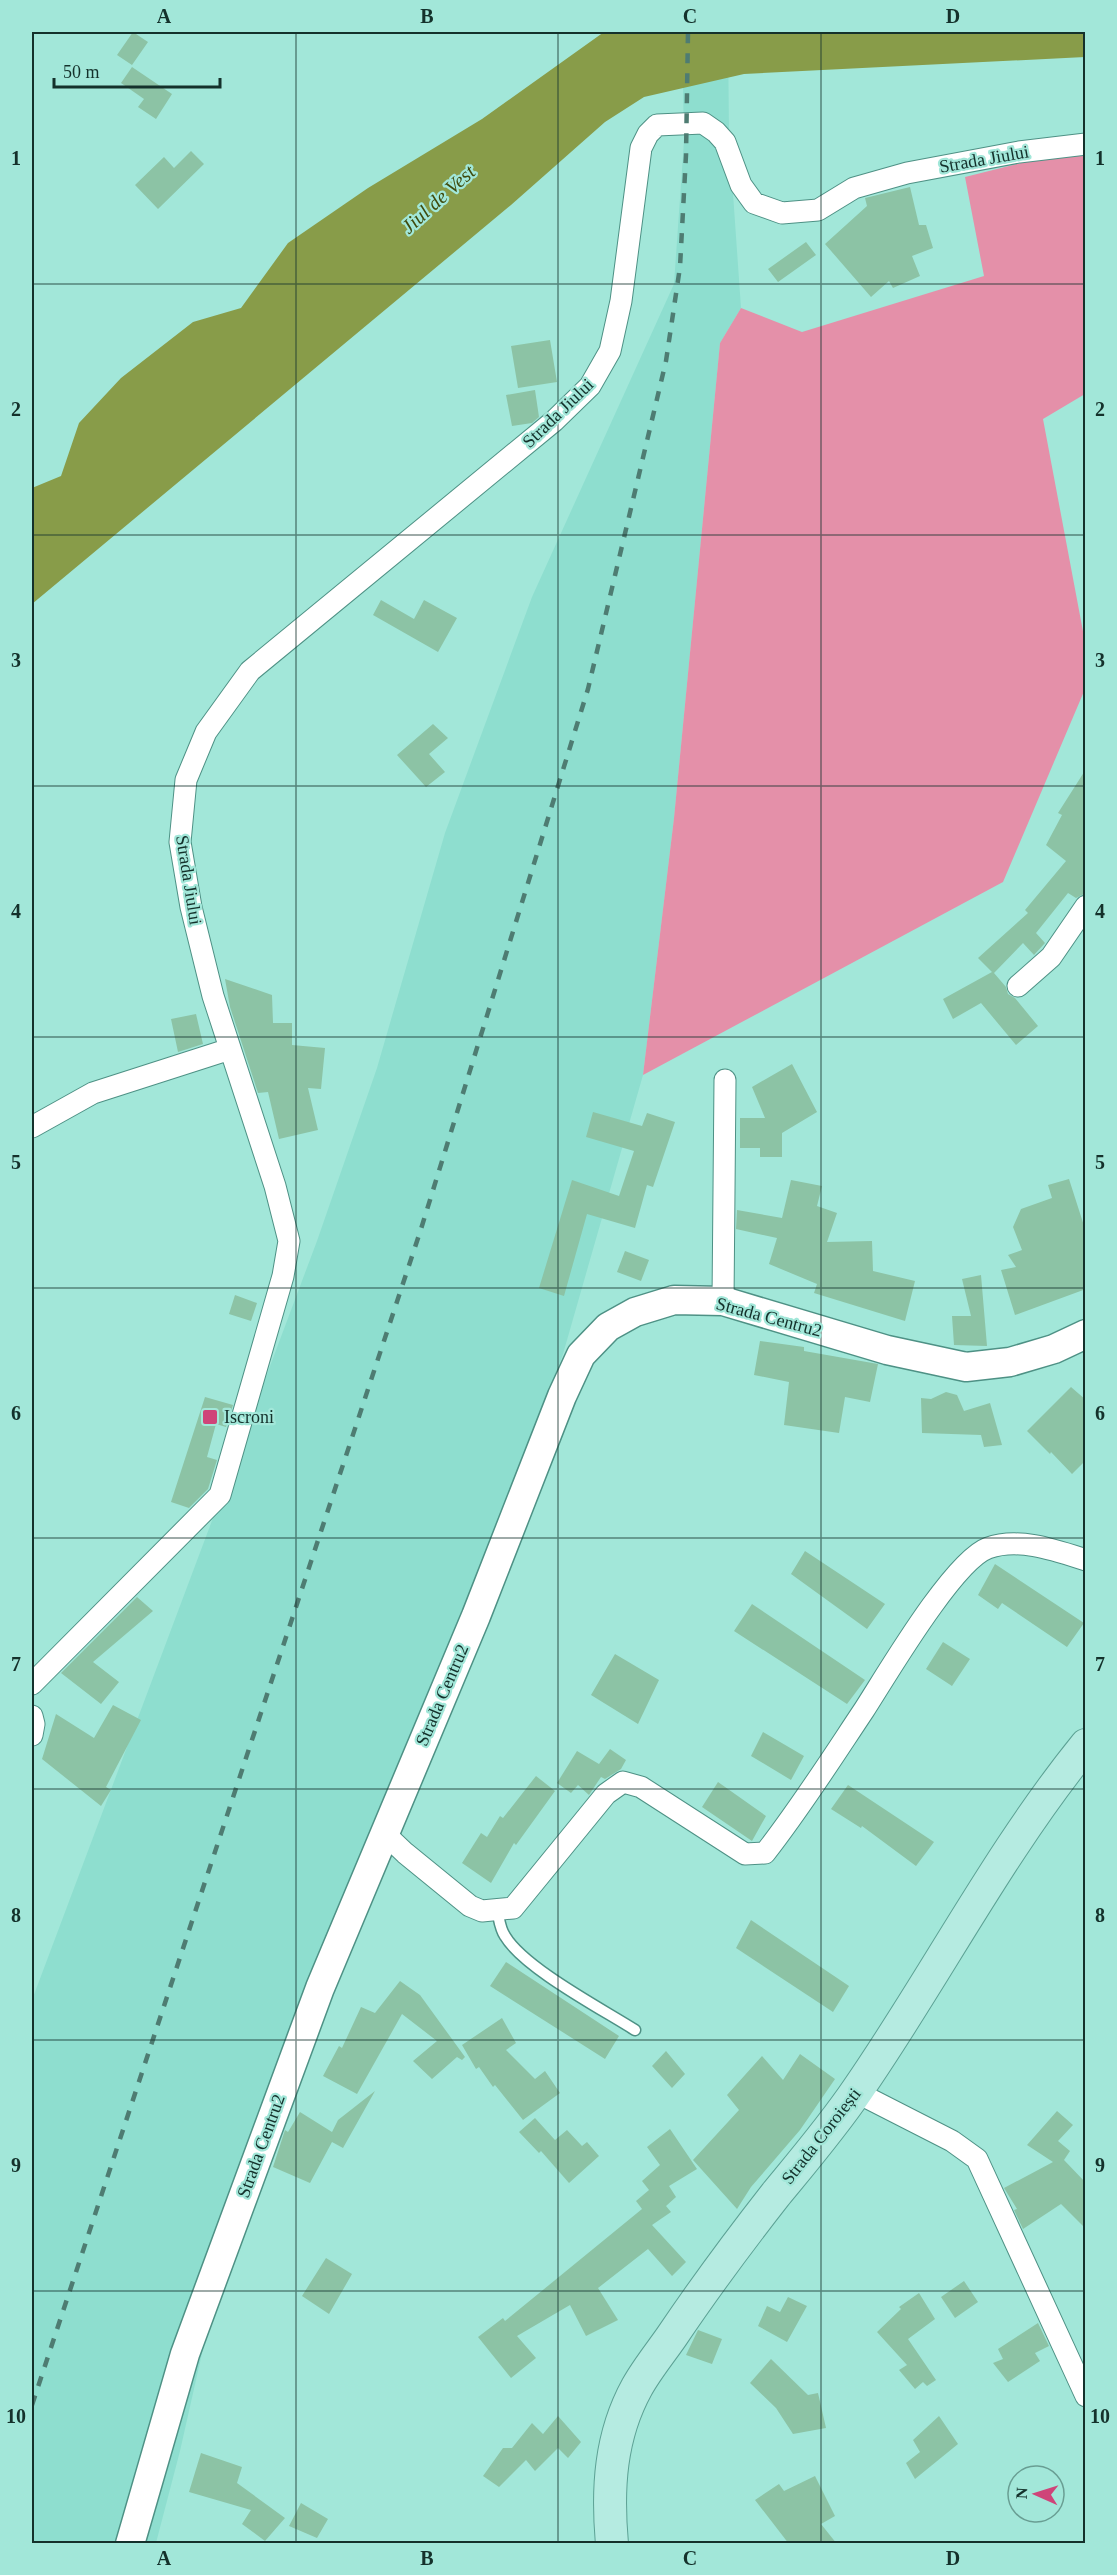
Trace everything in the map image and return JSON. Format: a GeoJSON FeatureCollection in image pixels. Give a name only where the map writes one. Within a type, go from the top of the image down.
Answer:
{"type":"FeatureCollection","features":[{"type":"Feature","properties":{"kind":"main road","name":"Strada Coroiești"},"geometry":{"type":"LineString","coordinates":[[612,2544],[608,2495],[610,2476],[622,2424],[637,2387],[749,2228],[856,2092],[906,2018],[976,1902],[1028,1823],[1086,1745]]}},
{"type":"Feature","properties":{"kind":"street","name":"Strada Jiului"},"geometry":{"type":"LineString","coordinates":[[32,1684],[220,1495],[283,1276],[289,1241],[275,1186],[213,996],[191,907],[180,842],[186,780],[206,732],[250,671],[554,422],[590,386],[610,351],[621,301],[641,148],[648,134],[657,125],[703,123],[725,142],[741,185],[754,203],[782,213],[818,210],[854,189],[907,173],[1019,152],[1086,144]]}},
{"type":"Feature","properties":{"kind":"street"},"geometry":{"type":"LineString","coordinates":[[1018,986],[1051,957],[1086,906]]}},
{"type":"Feature","properties":{"kind":"street"},"geometry":{"type":"LineString","coordinates":[[32,1127],[93,1094],[230,1049]]}},
{"type":"Feature","properties":{"kind":"street"},"geometry":{"type":"LineString","coordinates":[[723,1301],[725,1080]]}},
{"type":"Feature","properties":{"kind":"street","name":"Strada Centru2"},"geometry":{"type":"LineString","coordinates":[[130,2544],[185,2354],[320,1988],[476,1616],[562,1396],[581,1355],[608,1327],[635,1312],[674,1300],[723,1301],[887,1350],[966,1367],[1010,1362],[1054,1349],[1086,1334]]}},
{"type":"Feature","properties":{"kind":"street"},"geometry":{"type":"LineString","coordinates":[[384,1833],[470,1906],[482,1911],[513,1908],[606,1794],[623,1782],[641,1787],[745,1854],[765,1853],[794,1816],[930,1608],[967,1565],[985,1549],[1005,1543],[1040,1546],[1086,1560]]}},
{"type":"Feature","properties":{"kind":"street"},"geometry":{"type":"LineString","coordinates":[[32,1716],[34,1724],[32,1735]]}},
{"type":"Feature","properties":{"kind":"street"},"geometry":{"type":"LineString","coordinates":[[856,2092],[952,2141],[977,2159],[1086,2396]]}},
{"type":"Feature","properties":{"kind":"lane"},"geometry":{"type":"LineString","coordinates":[[497,1910],[503,1935],[517,1950],[553,1978],[635,2030]]}},
{"type":"Feature","properties":{"kind":"shaded area"},"geometry":{"type":"Polygon","coordinates":[[[682,32],[728,32],[729,136],[741,308],[720,343],[674,818],[643,1075],[563,1354],[303,2050],[230,2229],[180,2451],[156,2543],[32,2543],[32,2000],[317,1241],[377,1068],[445,833],[532,597],[674,284],[684,141],[682,32]]]}},
{"type":"Feature","properties":{"kind":"shaded area"},"geometry":{"type":"Polygon","coordinates":[[[1085,147],[1085,394],[1043,419],[1085,642],[1085,689],[1003,882],[643,1075],[674,818],[720,343],[741,308],[802,332],[984,276],[965,177],[1085,147]]]}},
{"type":"Feature","properties":{"kind":"water","name":"Jiul de Vest"},"geometry":{"type":"Polygon","coordinates":[[[604,32],[1085,32],[1085,57],[744,74],[644,97],[605,122],[511,205],[32,604],[32,488],[61,476],[79,423],[121,378],[193,322],[241,308],[288,243],[368,188],[482,119],[604,32]]]}},
{"type":"Feature","properties":{"kind":"building"},"geometry":{"type":"Polygon","coordinates":[[[133,32],[148,42],[132,65],[117,55],[133,32]]]}},
{"type":"Feature","properties":{"kind":"building"},"geometry":{"type":"Polygon","coordinates":[[[132,67],[172,94],[156,119],[138,107],[144,99],[121,83],[132,67]]]}},
{"type":"Feature","properties":{"kind":"building"},"geometry":{"type":"Polygon","coordinates":[[[191,151],[204,164],[158,209],[135,185],[164,157],[174,168],[191,151]]]}},
{"type":"Feature","properties":{"kind":"building"},"geometry":{"type":"Polygon","coordinates":[[[910,187],[919,225],[926,225],[933,248],[912,256],[920,276],[893,288],[889,281],[871,297],[825,244],[867,206],[865,198],[910,187]]]}},
{"type":"Feature","properties":{"kind":"building"},"geometry":{"type":"Polygon","coordinates":[[[806,242],[816,255],[778,282],[768,269],[806,242]]]}},
{"type":"Feature","properties":{"kind":"building"},"geometry":{"type":"Polygon","coordinates":[[[550,340],[557,382],[518,388],[511,346],[550,340]]]}},
{"type":"Feature","properties":{"kind":"building"},"geometry":{"type":"Polygon","coordinates":[[[535,390],[539,417],[532,423],[512,426],[506,395],[535,390]]]}},
{"type":"Feature","properties":{"kind":"building"},"geometry":{"type":"Polygon","coordinates":[[[381,600],[414,619],[424,600],[457,618],[438,652],[373,615],[381,600]]]}},
{"type":"Feature","properties":{"kind":"building"},"geometry":{"type":"Polygon","coordinates":[[[433,724],[448,738],[429,754],[445,772],[426,787],[397,755],[433,724]]]}},
{"type":"Feature","properties":{"kind":"building"},"geometry":{"type":"Polygon","coordinates":[[[1086,769],[1086,893],[1076,898],[1068,893],[1036,933],[1045,943],[1034,955],[1023,943],[994,973],[1006,987],[1008,994],[1015,998],[1038,1026],[1016,1045],[981,1003],[953,1019],[943,999],[992,972],[978,958],[1028,913],[1025,910],[1066,861],[1046,845],[1062,815],[1058,813],[1086,769]]]}},
{"type":"Feature","properties":{"kind":"building"},"geometry":{"type":"Polygon","coordinates":[[[225,979],[272,995],[273,1023],[292,1023],[292,1045],[325,1048],[321,1089],[308,1088],[318,1130],[279,1139],[268,1092],[258,1093],[230,1007],[225,979]]]}},
{"type":"Feature","properties":{"kind":"building"},"geometry":{"type":"Polygon","coordinates":[[[196,1014],[203,1044],[178,1052],[171,1019],[196,1014]]]}},
{"type":"Feature","properties":{"kind":"building"},"geometry":{"type":"Polygon","coordinates":[[[792,1064],[817,1112],[782,1133],[782,1157],[760,1157],[760,1148],[740,1148],[740,1118],[765,1118],[752,1087],[792,1064]]]}},
{"type":"Feature","properties":{"kind":"building"},"geometry":{"type":"Polygon","coordinates":[[[593,1112],[642,1126],[647,1113],[675,1122],[653,1187],[647,1185],[635,1228],[587,1214],[564,1296],[539,1288],[572,1180],[619,1196],[634,1151],[586,1137],[593,1112]]]}},
{"type":"Feature","properties":{"kind":"building"},"geometry":{"type":"Polygon","coordinates":[[[1069,1179],[1086,1232],[1086,1289],[1015,1315],[1001,1270],[1016,1267],[1008,1255],[1022,1250],[1013,1227],[1021,1209],[1052,1198],[1048,1185],[1069,1179]]]}},
{"type":"Feature","properties":{"kind":"building"},"geometry":{"type":"Polygon","coordinates":[[[791,1180],[822,1186],[817,1206],[837,1213],[827,1242],[872,1241],[873,1271],[915,1281],[905,1321],[814,1293],[817,1284],[769,1264],[777,1238],[736,1229],[737,1210],[782,1218],[791,1180]]]}},
{"type":"Feature","properties":{"kind":"building"},"geometry":{"type":"Polygon","coordinates":[[[625,1251],[649,1260],[641,1281],[617,1272],[625,1251]]]}},
{"type":"Feature","properties":{"kind":"building"},"geometry":{"type":"Polygon","coordinates":[[[981,1275],[987,1346],[954,1345],[952,1316],[971,1316],[962,1279],[981,1275]]]}},
{"type":"Feature","properties":{"kind":"building"},"geometry":{"type":"Polygon","coordinates":[[[235,1295],[257,1303],[251,1321],[229,1314],[235,1295]]]}},
{"type":"Feature","properties":{"kind":"building"},"geometry":{"type":"Polygon","coordinates":[[[760,1341],[804,1347],[804,1351],[878,1364],[870,1402],[845,1397],[839,1433],[784,1425],[789,1382],[754,1375],[760,1341]]]}},
{"type":"Feature","properties":{"kind":"building"},"geometry":{"type":"Polygon","coordinates":[[[1071,1387],[1086,1400],[1086,1460],[1072,1474],[1027,1431],[1071,1387]]]}},
{"type":"Feature","properties":{"kind":"building"},"geometry":{"type":"Polygon","coordinates":[[[946,1392],[957,1395],[964,1411],[990,1403],[1002,1445],[984,1447],[981,1435],[922,1433],[921,1398],[931,1399],[946,1392]]]}},
{"type":"Feature","properties":{"kind":"building"},"geometry":{"type":"Polygon","coordinates":[[[205,1397],[233,1405],[226,1427],[216,1424],[207,1457],[217,1460],[208,1489],[189,1508],[171,1502],[205,1397]]]}},
{"type":"Feature","properties":{"kind":"building"},"geometry":{"type":"Polygon","coordinates":[[[805,1551],[885,1604],[867,1629],[791,1574],[805,1551]]]}},
{"type":"Feature","properties":{"kind":"building"},"geometry":{"type":"Polygon","coordinates":[[[995,1564],[1084,1623],[1067,1647],[1002,1603],[998,1609],[978,1595],[995,1564]]]}},
{"type":"Feature","properties":{"kind":"building"},"geometry":{"type":"Polygon","coordinates":[[[137,1597],[153,1611],[93,1662],[119,1682],[101,1704],[61,1673],[137,1597]]]}},
{"type":"Feature","properties":{"kind":"building"},"geometry":{"type":"Polygon","coordinates":[[[752,1604],[865,1680],[847,1704],[734,1631],[752,1604]]]}},
{"type":"Feature","properties":{"kind":"building"},"geometry":{"type":"Polygon","coordinates":[[[943,1642],[970,1659],[952,1686],[926,1669],[943,1642]]]}},
{"type":"Feature","properties":{"kind":"building"},"geometry":{"type":"Polygon","coordinates":[[[615,1654],[659,1680],[638,1724],[591,1695],[615,1654]]]}},
{"type":"Feature","properties":{"kind":"building"},"geometry":{"type":"Polygon","coordinates":[[[113,1705],[141,1720],[106,1787],[111,1790],[101,1806],[42,1759],[56,1714],[94,1738],[113,1705]]]}},
{"type":"Feature","properties":{"kind":"building"},"geometry":{"type":"Polygon","coordinates":[[[763,1732],[804,1756],[791,1780],[751,1756],[763,1732]]]}},
{"type":"Feature","properties":{"kind":"building"},"geometry":{"type":"Polygon","coordinates":[[[610,1749],[626,1760],[621,1769],[605,1779],[601,1777],[589,1795],[578,1785],[571,1793],[557,1783],[577,1751],[599,1764],[610,1749]]]}},
{"type":"Feature","properties":{"kind":"building"},"geometry":{"type":"Polygon","coordinates":[[[536,1776],[555,1791],[516,1845],[514,1843],[491,1883],[462,1863],[481,1833],[487,1837],[500,1816],[503,1818],[536,1776]]]}},
{"type":"Feature","properties":{"kind":"building"},"geometry":{"type":"Polygon","coordinates":[[[718,1782],[766,1816],[752,1841],[702,1807],[718,1782]]]}},
{"type":"Feature","properties":{"kind":"building"},"geometry":{"type":"Polygon","coordinates":[[[848,1785],[934,1842],[916,1866],[862,1826],[861,1828],[831,1809],[848,1785]]]}},
{"type":"Feature","properties":{"kind":"building"},"geometry":{"type":"Polygon","coordinates":[[[751,1920],[849,1986],[833,2012],[736,1948],[751,1920]]]}},
{"type":"Feature","properties":{"kind":"building"},"geometry":{"type":"Polygon","coordinates":[[[506,1962],[619,2036],[605,2059],[490,1986],[506,1962]]]}},
{"type":"Feature","properties":{"kind":"building"},"geometry":{"type":"Polygon","coordinates":[[[400,1981],[420,1995],[465,2057],[462,2060],[457,2057],[432,2079],[413,2061],[437,2041],[402,2014],[357,2094],[323,2076],[339,2046],[342,2048],[361,2007],[375,2013],[400,1981]]]}},
{"type":"Feature","properties":{"kind":"building"},"geometry":{"type":"Polygon","coordinates":[[[502,2018],[516,2043],[506,2050],[535,2079],[545,2071],[560,2093],[523,2120],[495,2085],[493,2087],[479,2067],[476,2069],[462,2045],[502,2018]]]}},
{"type":"Feature","properties":{"kind":"building"},"geometry":{"type":"Polygon","coordinates":[[[666,2051],[685,2074],[672,2088],[652,2066],[666,2051]]]}},
{"type":"Feature","properties":{"kind":"building"},"geometry":{"type":"Polygon","coordinates":[[[800,2054],[835,2079],[800,2130],[751,2187],[737,2209],[693,2160],[739,2110],[727,2095],[762,2056],[783,2080],[800,2054]]]}},
{"type":"Feature","properties":{"kind":"building"},"geometry":{"type":"Polygon","coordinates":[[[375,2091],[343,2148],[332,2142],[310,2183],[273,2167],[285,2130],[288,2132],[300,2112],[332,2132],[338,2120],[375,2091]]]}},
{"type":"Feature","properties":{"kind":"building"},"geometry":{"type":"Polygon","coordinates":[[[1057,2111],[1073,2125],[1058,2141],[1070,2151],[1064,2160],[1086,2183],[1086,2229],[1061,2204],[1023,2229],[1014,2210],[1017,2209],[1004,2188],[1053,2162],[1027,2145],[1057,2111]]]}},
{"type":"Feature","properties":{"kind":"building"},"geometry":{"type":"Polygon","coordinates":[[[535,2118],[555,2140],[567,2130],[582,2146],[587,2142],[599,2156],[569,2183],[541,2151],[539,2153],[519,2132],[535,2118]]]}},
{"type":"Feature","properties":{"kind":"building"},"geometry":{"type":"Polygon","coordinates":[[[670,2129],[697,2169],[669,2186],[676,2197],[666,2206],[671,2212],[652,2225],[686,2262],[672,2276],[648,2249],[598,2288],[618,2320],[586,2336],[570,2305],[517,2336],[536,2358],[511,2378],[478,2337],[503,2318],[505,2321],[642,2209],[636,2201],[649,2190],[642,2181],[660,2165],[647,2147],[670,2129]]]}},
{"type":"Feature","properties":{"kind":"building"},"geometry":{"type":"Polygon","coordinates":[[[326,2258],[352,2274],[329,2314],[302,2296],[326,2258]]]}},
{"type":"Feature","properties":{"kind":"building"},"geometry":{"type":"Polygon","coordinates":[[[964,2281],[978,2302],[955,2318],[941,2297],[964,2281]]]}},
{"type":"Feature","properties":{"kind":"building"},"geometry":{"type":"Polygon","coordinates":[[[919,2293],[935,2319],[908,2339],[936,2380],[927,2386],[923,2382],[915,2389],[899,2370],[907,2365],[877,2332],[901,2309],[899,2307],[919,2293]]]}},
{"type":"Feature","properties":{"kind":"building"},"geometry":{"type":"Polygon","coordinates":[[[788,2297],[807,2306],[787,2342],[758,2326],[767,2306],[780,2312],[788,2297]]]}},
{"type":"Feature","properties":{"kind":"building"},"geometry":{"type":"Polygon","coordinates":[[[1038,2323],[1049,2346],[1035,2353],[1040,2361],[1008,2382],[993,2363],[1003,2359],[998,2349],[1038,2323]]]}},
{"type":"Feature","properties":{"kind":"building"},"geometry":{"type":"Polygon","coordinates":[[[698,2330],[722,2339],[712,2364],[686,2355],[698,2330]]]}},
{"type":"Feature","properties":{"kind":"building"},"geometry":{"type":"Polygon","coordinates":[[[771,2359],[808,2395],[818,2393],[826,2428],[793,2434],[776,2408],[750,2383],[771,2359]]]}},
{"type":"Feature","properties":{"kind":"building"},"geometry":{"type":"Polygon","coordinates":[[[558,2416],[581,2442],[568,2458],[558,2448],[535,2471],[526,2460],[499,2487],[483,2476],[503,2448],[512,2448],[532,2423],[543,2434],[558,2416]]]}},
{"type":"Feature","properties":{"kind":"building"},"geometry":{"type":"Polygon","coordinates":[[[939,2416],[958,2444],[915,2479],[906,2463],[920,2452],[913,2440],[939,2416]]]}},
{"type":"Feature","properties":{"kind":"building"},"geometry":{"type":"Polygon","coordinates":[[[201,2453],[242,2467],[237,2483],[285,2518],[265,2541],[242,2524],[251,2510],[189,2492],[201,2453]]]}},
{"type":"Feature","properties":{"kind":"building"},"geometry":{"type":"Polygon","coordinates":[[[815,2476],[835,2516],[821,2524],[837,2544],[789,2544],[755,2500],[779,2484],[784,2491],[815,2476]]]}},
{"type":"Feature","properties":{"kind":"building"},"geometry":{"type":"Polygon","coordinates":[[[301,2503],[328,2519],[317,2538],[289,2526],[301,2503]]]}},
{"type":"Feature","properties":{"kind":"railway"},"geometry":{"type":"LineString","coordinates":[[32,2405],[421,1229],[588,689],[666,361],[680,267],[686,155],[688,32]]}},
{"type":"Feature","properties":{"kind":"place","name":"Iscroni"},"geometry":{"type":"Point","coordinates":[210,1417]}}]}
